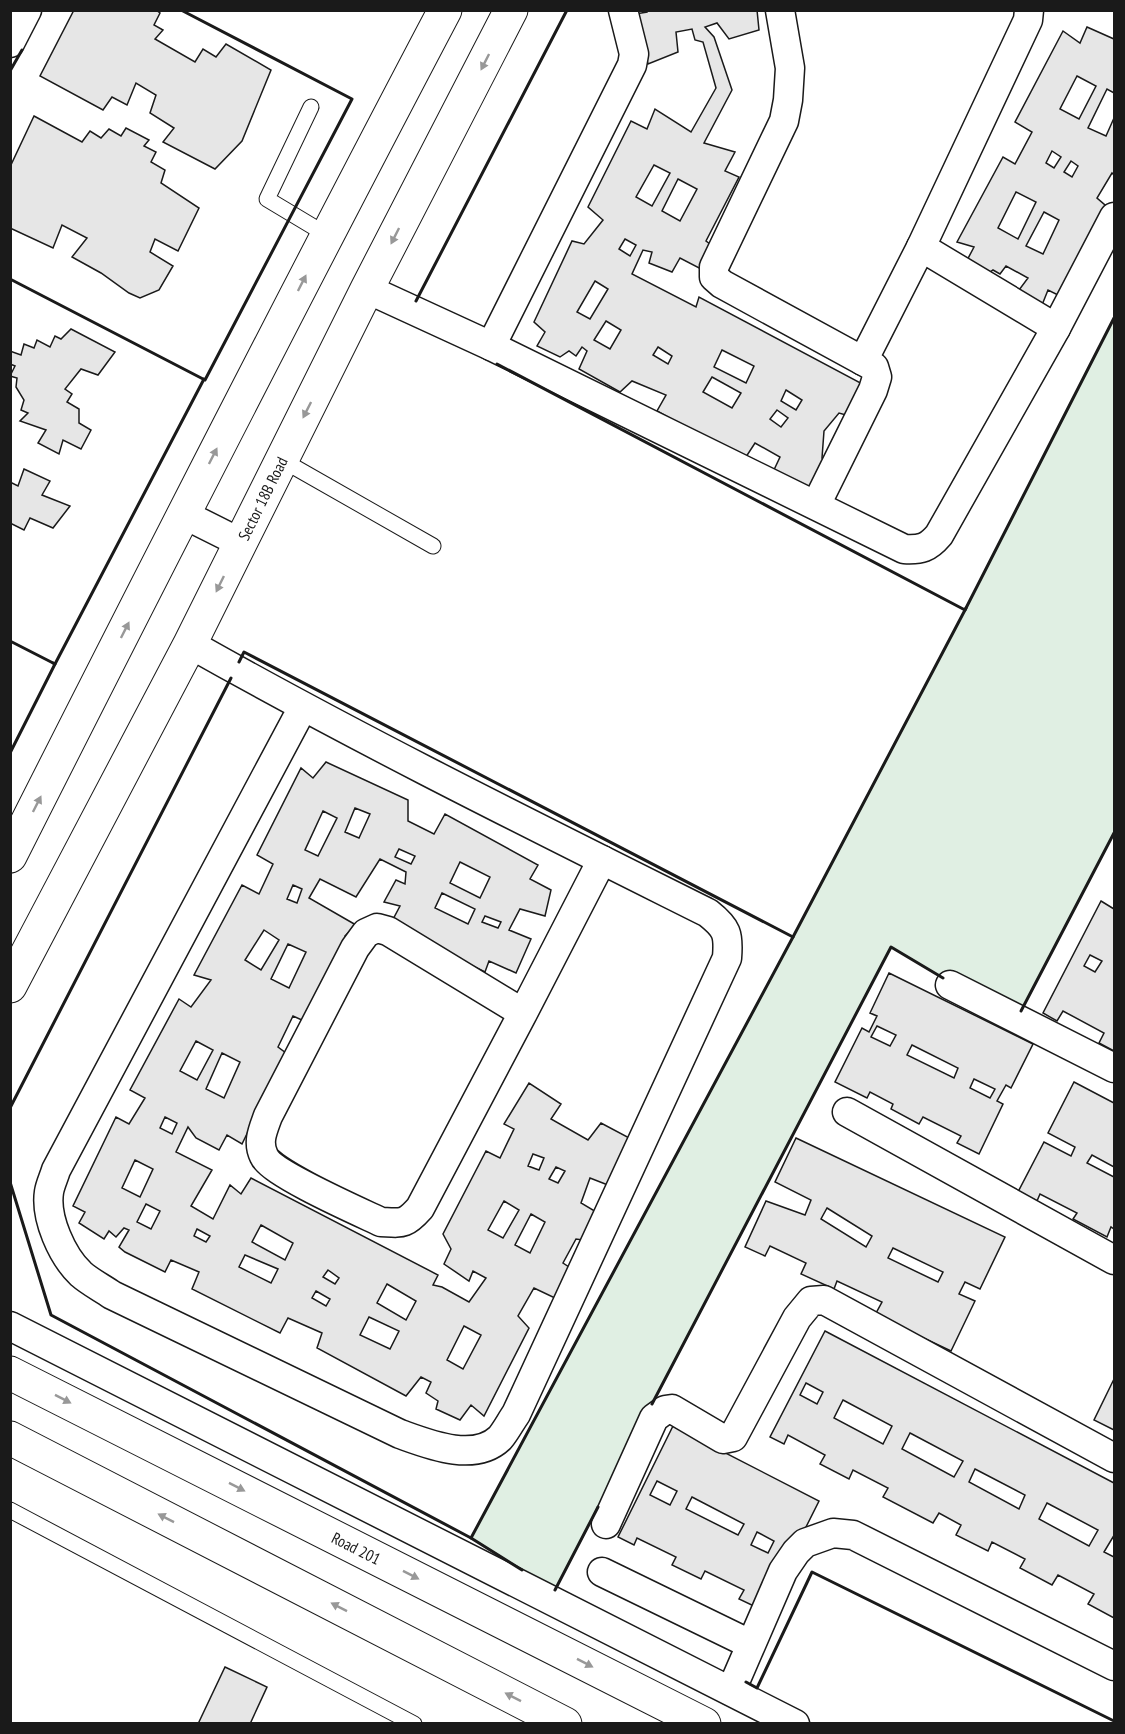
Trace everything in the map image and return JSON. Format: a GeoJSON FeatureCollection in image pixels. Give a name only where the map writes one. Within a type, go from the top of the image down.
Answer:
{"type":"FeatureCollection","features":[{"type":"Feature","properties":{"kind":"street"},"geometry":{"type":"LineString","coordinates":[[10,43],[27,10]]}},
{"type":"Feature","properties":{"kind":"street"},"geometry":{"type":"LineString","coordinates":[[10,856],[183,514],[445,10]]}},
{"type":"Feature","properties":{"kind":"street","name":"Sector 18B Road"},"geometry":{"type":"LineString","coordinates":[[10,986],[190,644],[367,289],[512,10]]}},
{"type":"Feature","properties":{"kind":"street"},"geometry":{"type":"LineString","coordinates":[[491,346],[633,65],[634,54],[622,10]]}},
{"type":"Feature","properties":{"kind":"street"},"geometry":{"type":"LineString","coordinates":[[780,10],[790,68],[784,121],[714,267],[714,277],[722,284],[874,367],[877,377],[873,390],[816,505]]}},
{"type":"Feature","properties":{"kind":"street"},"geometry":{"type":"LineString","coordinates":[[863,361],[921,247],[1028,20],[1029,10]]}},
{"type":"Feature","properties":{"kind":"street"},"geometry":{"type":"LineString","coordinates":[[367,289],[491,346],[904,549],[919,549],[932,544],[939,535],[1056,328],[1114,216]]}},
{"type":"Feature","properties":{"kind":"street"},"geometry":{"type":"LineString","coordinates":[[921,247],[1056,328]]}},
{"type":"Feature","properties":{"kind":"street"},"geometry":{"type":"LineString","coordinates":[[183,514],[241,543]]}},
{"type":"Feature","properties":{"kind":"street"},"geometry":{"type":"LineString","coordinates":[[190,644],[303,707],[708,913],[723,925],[728,939],[727,958],[516,1414],[500,1437],[480,1449],[445,1448],[400,1434],[112,1295],[81,1274],[66,1256],[56,1236],[49,1207],[48,1193],[51,1182],[67,1149],[303,707]]}},
{"type":"Feature","properties":{"kind":"street"},"geometry":{"type":"LineString","coordinates":[[523,1013],[388,931],[377,928],[366,933],[355,948],[268,1116],[260,1140],[264,1158],[279,1171],[381,1222],[399,1223],[410,1220],[420,1208],[523,1013],[602,861]]}},
{"type":"Feature","properties":{"kind":"street"},"geometry":{"type":"LineString","coordinates":[[950,985],[1114,1068]]}},
{"type":"Feature","properties":{"kind":"street"},"geometry":{"type":"LineString","coordinates":[[847,1112],[1114,1260]]}},
{"type":"Feature","properties":{"kind":"street"},"geometry":{"type":"LineString","coordinates":[[606,1524],[654,1418],[665,1410],[672,1409],[723,1439],[733,1437],[797,1318],[812,1301],[824,1300],[1114,1458]]}},
{"type":"Feature","properties":{"kind":"street"},"geometry":{"type":"LineString","coordinates":[[10,1326],[795,1724]]}},
{"type":"Feature","properties":{"kind":"street","name":"Road 201"},"geometry":{"type":"LineString","coordinates":[[10,1373],[704,1724]]}},
{"type":"Feature","properties":{"kind":"street"},"geometry":{"type":"LineString","coordinates":[[10,1438],[561,1723]]}},
{"type":"Feature","properties":{"kind":"street"},"geometry":{"type":"LineString","coordinates":[[731,1691],[783,1571],[796,1552],[806,1543],[833,1533],[853,1535],[1114,1666]]}},
{"type":"Feature","properties":{"kind":"street"},"geometry":{"type":"LineString","coordinates":[[602,1572],[750,1644]]}},
{"type":"Feature","properties":{"kind":"lane"},"geometry":{"type":"LineString","coordinates":[[311,107],[267,199],[327,236]]}},
{"type":"Feature","properties":{"kind":"lane"},"geometry":{"type":"LineString","coordinates":[[282,460],[433,546]]}},
{"type":"Feature","properties":{"kind":"lane"},"geometry":{"type":"LineString","coordinates":[[10,1509],[414,1724]]}},
{"type":"Feature","properties":{"kind":"green space"},"geometry":{"type":"Polygon","coordinates":[[[1114,318],[1114,833],[1016,1021],[891,947],[555,1590],[471,1538],[793,937],[965,610],[1114,318]]]}},
{"type":"Feature","properties":{"kind":"building"},"geometry":{"type":"Polygon","coordinates":[[[74,10],[156,10],[160,13],[154,25],[163,30],[155,39],[195,62],[203,49],[216,57],[226,44],[271,70],[242,141],[215,169],[163,142],[174,128],[150,113],[156,95],[136,83],[127,105],[112,97],[103,110],[40,76],[74,10]]]}},
{"type":"Feature","properties":{"kind":"building"},"geometry":{"type":"Polygon","coordinates":[[[647,10],[757,10],[759,30],[729,39],[717,23],[705,27],[714,37],[732,90],[704,143],[735,152],[725,171],[739,177],[706,241],[710,244],[701,269],[680,258],[672,272],[649,263],[652,252],[643,250],[632,274],[696,307],[699,297],[870,388],[857,418],[839,413],[824,431],[822,458],[833,465],[818,494],[772,474],[780,457],[755,443],[744,460],[657,411],[666,395],[632,381],[620,392],[579,369],[587,351],[582,347],[576,356],[569,351],[560,357],[537,346],[545,332],[534,322],[572,241],[584,244],[603,220],[588,207],[631,121],[647,129],[655,109],[691,132],[716,88],[703,42],[695,40],[692,29],[676,32],[678,52],[648,64],[635,14],[647,12],[647,10]],[[654,165],[636,197],[652,206],[670,173],[654,165]],[[678,179],[662,211],[680,221],[697,189],[678,179]],[[625,239],[619,249],[630,256],[636,245],[625,239]],[[595,281],[577,312],[590,319],[608,289],[595,281]],[[606,321],[594,340],[610,349],[621,330],[606,321]],[[658,347],[653,355],[668,364],[672,356],[658,347]],[[722,350],[714,367],[746,383],[754,366],[722,350]],[[712,377],[703,392],[732,408],[741,393],[712,377]],[[786,390],[781,401],[796,410],[802,400],[786,390]],[[777,410],[770,419],[781,427],[788,418],[777,410]]]}},
{"type":"Feature","properties":{"kind":"building"},"geometry":{"type":"Polygon","coordinates":[[[1087,27],[1114,39],[1114,93],[1107,89],[1088,128],[1106,136],[1114,118],[1114,175],[1112,173],[1097,198],[1112,211],[1064,298],[1048,290],[1042,305],[1016,294],[1028,278],[1006,266],[1000,274],[993,270],[986,275],[964,266],[974,247],[957,242],[1003,157],[1015,164],[1032,132],[1015,122],[1063,31],[1080,43],[1087,27]],[[1077,76],[1060,109],[1079,119],[1096,86],[1077,76]],[[1052,151],[1046,163],[1054,168],[1061,157],[1052,151]],[[1071,161],[1064,172],[1072,177],[1078,166],[1071,161]],[[1016,192],[998,228],[1018,239],[1036,202],[1016,192]],[[1044,212],[1026,246],[1043,254],[1059,220],[1044,212]]]}},
{"type":"Feature","properties":{"kind":"building"},"geometry":{"type":"Polygon","coordinates":[[[34,116],[82,142],[90,131],[101,138],[109,129],[121,136],[126,128],[149,140],[144,146],[156,152],[151,162],[165,170],[161,183],[199,208],[178,251],[155,239],[150,252],[173,266],[159,290],[140,298],[72,257],[87,238],[62,225],[53,248],[10,228],[10,167],[34,116]]]}},
{"type":"Feature","properties":{"kind":"building"},"geometry":{"type":"Polygon","coordinates":[[[71,329],[115,352],[98,375],[81,369],[65,389],[72,394],[67,402],[79,409],[79,423],[91,430],[81,449],[63,440],[59,454],[38,443],[46,430],[20,421],[28,413],[21,410],[24,400],[16,387],[17,378],[10,376],[15,366],[10,364],[10,351],[21,355],[24,344],[34,348],[37,340],[50,347],[55,336],[61,339],[71,329]]]}},
{"type":"Feature","properties":{"kind":"building"},"geometry":{"type":"Polygon","coordinates":[[[24,469],[50,481],[42,495],[70,506],[53,528],[30,518],[24,530],[10,523],[10,482],[18,486],[24,469]]]}},
{"type":"Feature","properties":{"kind":"building"},"geometry":{"type":"Polygon","coordinates":[[[326,762],[408,800],[408,821],[434,834],[445,814],[538,865],[530,879],[551,890],[545,916],[520,909],[509,930],[531,939],[516,973],[489,961],[485,972],[390,925],[400,906],[384,902],[396,880],[405,884],[406,872],[380,859],[356,897],[320,879],[309,898],[356,925],[345,936],[352,944],[313,1025],[293,1016],[278,1047],[294,1059],[259,1109],[242,1144],[227,1135],[219,1150],[196,1138],[188,1127],[176,1152],[212,1170],[191,1206],[213,1219],[230,1185],[241,1194],[251,1178],[438,1275],[433,1285],[442,1287],[469,1302],[486,1278],[473,1271],[469,1281],[444,1264],[451,1249],[443,1234],[486,1151],[500,1158],[514,1129],[504,1124],[529,1083],[561,1104],[551,1119],[588,1140],[601,1123],[635,1141],[613,1187],[590,1178],[581,1203],[598,1213],[583,1240],[576,1239],[563,1263],[572,1269],[557,1299],[534,1288],[518,1316],[529,1328],[484,1416],[471,1405],[460,1420],[436,1409],[438,1401],[426,1393],[431,1382],[421,1377],[406,1396],[317,1348],[322,1333],[288,1318],[280,1333],[192,1289],[199,1272],[171,1260],[165,1272],[125,1252],[119,1247],[129,1230],[124,1228],[116,1237],[109,1231],[104,1239],[79,1223],[85,1212],[73,1206],[116,1117],[129,1124],[145,1098],[130,1090],[179,999],[191,1007],[211,980],[194,975],[242,885],[259,894],[273,864],[257,855],[301,768],[313,778],[326,762]],[[355,808],[345,832],[359,838],[370,814],[355,808]],[[323,811],[305,850],[318,856],[337,818],[323,811]],[[399,849],[395,857],[411,864],[415,856],[399,849]],[[460,862],[450,883],[480,898],[490,877],[460,862]],[[293,885],[287,899],[297,903],[302,889],[293,885]],[[442,893],[435,908],[468,924],[475,909],[442,893]],[[485,916],[482,922],[498,928],[501,922],[485,916]],[[264,930],[245,960],[261,970],[279,940],[264,930]],[[288,944],[271,979],[289,988],[306,952],[288,944]],[[196,1041],[180,1071],[197,1080],[213,1050],[196,1041]],[[222,1053],[206,1089],[224,1098],[240,1062],[222,1053]],[[165,1117],[160,1128],[172,1134],[177,1123],[165,1117]],[[533,1154],[528,1166],[539,1170],[544,1158],[533,1154]],[[135,1160],[122,1188],[140,1197],[153,1169],[135,1160]],[[556,1167],[549,1179],[558,1183],[565,1171],[556,1167]],[[504,1201],[488,1230],[503,1238],[519,1210],[504,1201]],[[146,1204],[137,1222],[151,1229],[160,1211],[146,1204]],[[531,1214],[515,1245],[530,1253],[545,1222],[531,1214]],[[261,1225],[252,1242],[285,1260],[293,1243],[261,1225]],[[197,1229],[194,1236],[206,1242],[210,1236],[197,1229]],[[245,1255],[239,1267],[271,1283],[278,1269],[245,1255]],[[328,1270],[323,1277],[335,1284],[339,1278],[328,1270]],[[387,1284],[377,1303],[406,1320],[416,1301],[387,1284]],[[316,1291],[312,1298],[326,1306],[330,1299],[316,1291]],[[369,1317],[360,1335],[390,1349],[399,1331],[369,1317]],[[464,1326],[447,1360],[463,1369],[481,1335],[464,1326]]]}},
{"type":"Feature","properties":{"kind":"building"},"geometry":{"type":"Polygon","coordinates":[[[1101,901],[1114,909],[1114,1051],[1099,1043],[1104,1033],[1063,1011],[1057,1021],[1043,1013],[1101,901]],[[1090,955],[1084,966],[1095,972],[1102,961],[1090,955]]]}},
{"type":"Feature","properties":{"kind":"building"},"geometry":{"type":"Polygon","coordinates":[[[889,973],[1033,1044],[1011,1088],[1006,1085],[997,1101],[1003,1104],[979,1154],[957,1143],[961,1136],[923,1117],[919,1124],[891,1109],[893,1104],[870,1092],[867,1098],[835,1082],[862,1028],[869,1032],[877,1016],[870,1013],[889,973]],[[877,1026],[871,1037],[890,1046],[896,1035],[877,1026]],[[912,1045],[907,1055],[954,1078],[958,1068],[912,1045]],[[974,1079],[970,1088],[990,1098],[995,1089],[974,1079]]]}},
{"type":"Feature","properties":{"kind":"building"},"geometry":{"type":"Polygon","coordinates":[[[1074,1082],[1114,1103],[1114,1167],[1092,1155],[1087,1163],[1114,1177],[1114,1229],[1111,1227],[1107,1237],[1073,1219],[1077,1213],[1040,1194],[1037,1201],[1018,1192],[1044,1142],[1071,1156],[1075,1147],[1048,1133],[1074,1082]]]}},
{"type":"Feature","properties":{"kind":"building"},"geometry":{"type":"Polygon","coordinates":[[[796,1138],[1005,1237],[980,1289],[965,1282],[959,1294],[975,1301],[951,1351],[875,1315],[882,1302],[837,1281],[834,1289],[801,1274],[806,1263],[770,1246],[765,1256],[745,1247],[766,1201],[805,1215],[811,1200],[775,1182],[796,1138]],[[827,1208],[821,1219],[866,1247],[872,1236],[827,1208]],[[893,1248],[888,1258],[938,1282],[943,1272],[893,1248]]]}},
{"type":"Feature","properties":{"kind":"building"},"geometry":{"type":"Polygon","coordinates":[[[825,1331],[1114,1483],[1114,1538],[1104,1552],[1114,1557],[1114,1618],[1088,1604],[1094,1594],[1058,1575],[1052,1585],[1020,1568],[1025,1559],[992,1542],[988,1551],[956,1535],[961,1525],[939,1513],[933,1523],[883,1497],[888,1488],[853,1470],[849,1479],[820,1464],[825,1455],[788,1435],[784,1444],[770,1437],[825,1331]],[[806,1383],[800,1395],[817,1404],[823,1392],[806,1383]],[[843,1400],[834,1418],[883,1444],[892,1426],[843,1400]],[[910,1433],[902,1449],[954,1477],[963,1461],[910,1433]],[[975,1469],[969,1482],[1019,1509],[1025,1495],[975,1469]],[[1047,1503],[1039,1519],[1089,1546],[1098,1530],[1047,1503]]]}},
{"type":"Feature","properties":{"kind":"building"},"geometry":{"type":"Polygon","coordinates":[[[1114,1379],[1114,1430],[1094,1420],[1114,1379]]]}},
{"type":"Feature","properties":{"kind":"building"},"geometry":{"type":"Polygon","coordinates":[[[673,1426],[819,1501],[795,1549],[758,1608],[739,1599],[744,1590],[705,1571],[701,1579],[672,1565],[676,1557],[637,1538],[634,1545],[618,1537],[673,1426]],[[657,1481],[650,1495],[670,1505],[677,1491],[657,1481]],[[692,1497],[686,1509],[738,1535],[744,1524],[692,1497]],[[757,1532],[751,1545],[768,1553],[774,1541],[757,1532]]]}},
{"type":"Feature","properties":{"kind":"building"},"geometry":{"type":"Polygon","coordinates":[[[225,1667],[267,1687],[250,1724],[198,1724],[225,1667]]]}},
{"type":"Feature","properties":{"kind":"wall"},"geometry":{"type":"LineString","coordinates":[[10,279],[205,380],[352,99],[181,10]]}},
{"type":"Feature","properties":{"kind":"wall"},"geometry":{"type":"LineString","coordinates":[[416,301],[567,10]]}},
{"type":"Feature","properties":{"kind":"wall"},"geometry":{"type":"LineString","coordinates":[[10,71],[22,50]]}},
{"type":"Feature","properties":{"kind":"wall"},"geometry":{"type":"LineString","coordinates":[[522,1570],[471,1538],[793,937],[965,610],[1114,318]]}},
{"type":"Feature","properties":{"kind":"wall"},"geometry":{"type":"LineString","coordinates":[[497,364],[965,610],[966,608]]}},
{"type":"Feature","properties":{"kind":"wall"},"geometry":{"type":"LineString","coordinates":[[10,641],[55,664],[204,379]]}},
{"type":"Feature","properties":{"kind":"wall"},"geometry":{"type":"LineString","coordinates":[[239,662],[244,652],[793,937]]}},
{"type":"Feature","properties":{"kind":"wall"},"geometry":{"type":"LineString","coordinates":[[10,753],[55,664],[53,663]]}},
{"type":"Feature","properties":{"kind":"wall"},"geometry":{"type":"LineString","coordinates":[[10,1108],[231,678]]}},
{"type":"Feature","properties":{"kind":"wall"},"geometry":{"type":"LineString","coordinates":[[1021,1011],[1114,833]]}},
{"type":"Feature","properties":{"kind":"wall"},"geometry":{"type":"LineString","coordinates":[[652,1404],[891,947],[943,978]]}},
{"type":"Feature","properties":{"kind":"wall"},"geometry":{"type":"LineString","coordinates":[[10,1182],[51,1315],[471,1538]]}},
{"type":"Feature","properties":{"kind":"wall"},"geometry":{"type":"LineString","coordinates":[[555,1590],[598,1507]]}},
{"type":"Feature","properties":{"kind":"wall"},"geometry":{"type":"LineString","coordinates":[[746,1682],[757,1688],[812,1572],[1114,1721]]}}]}
